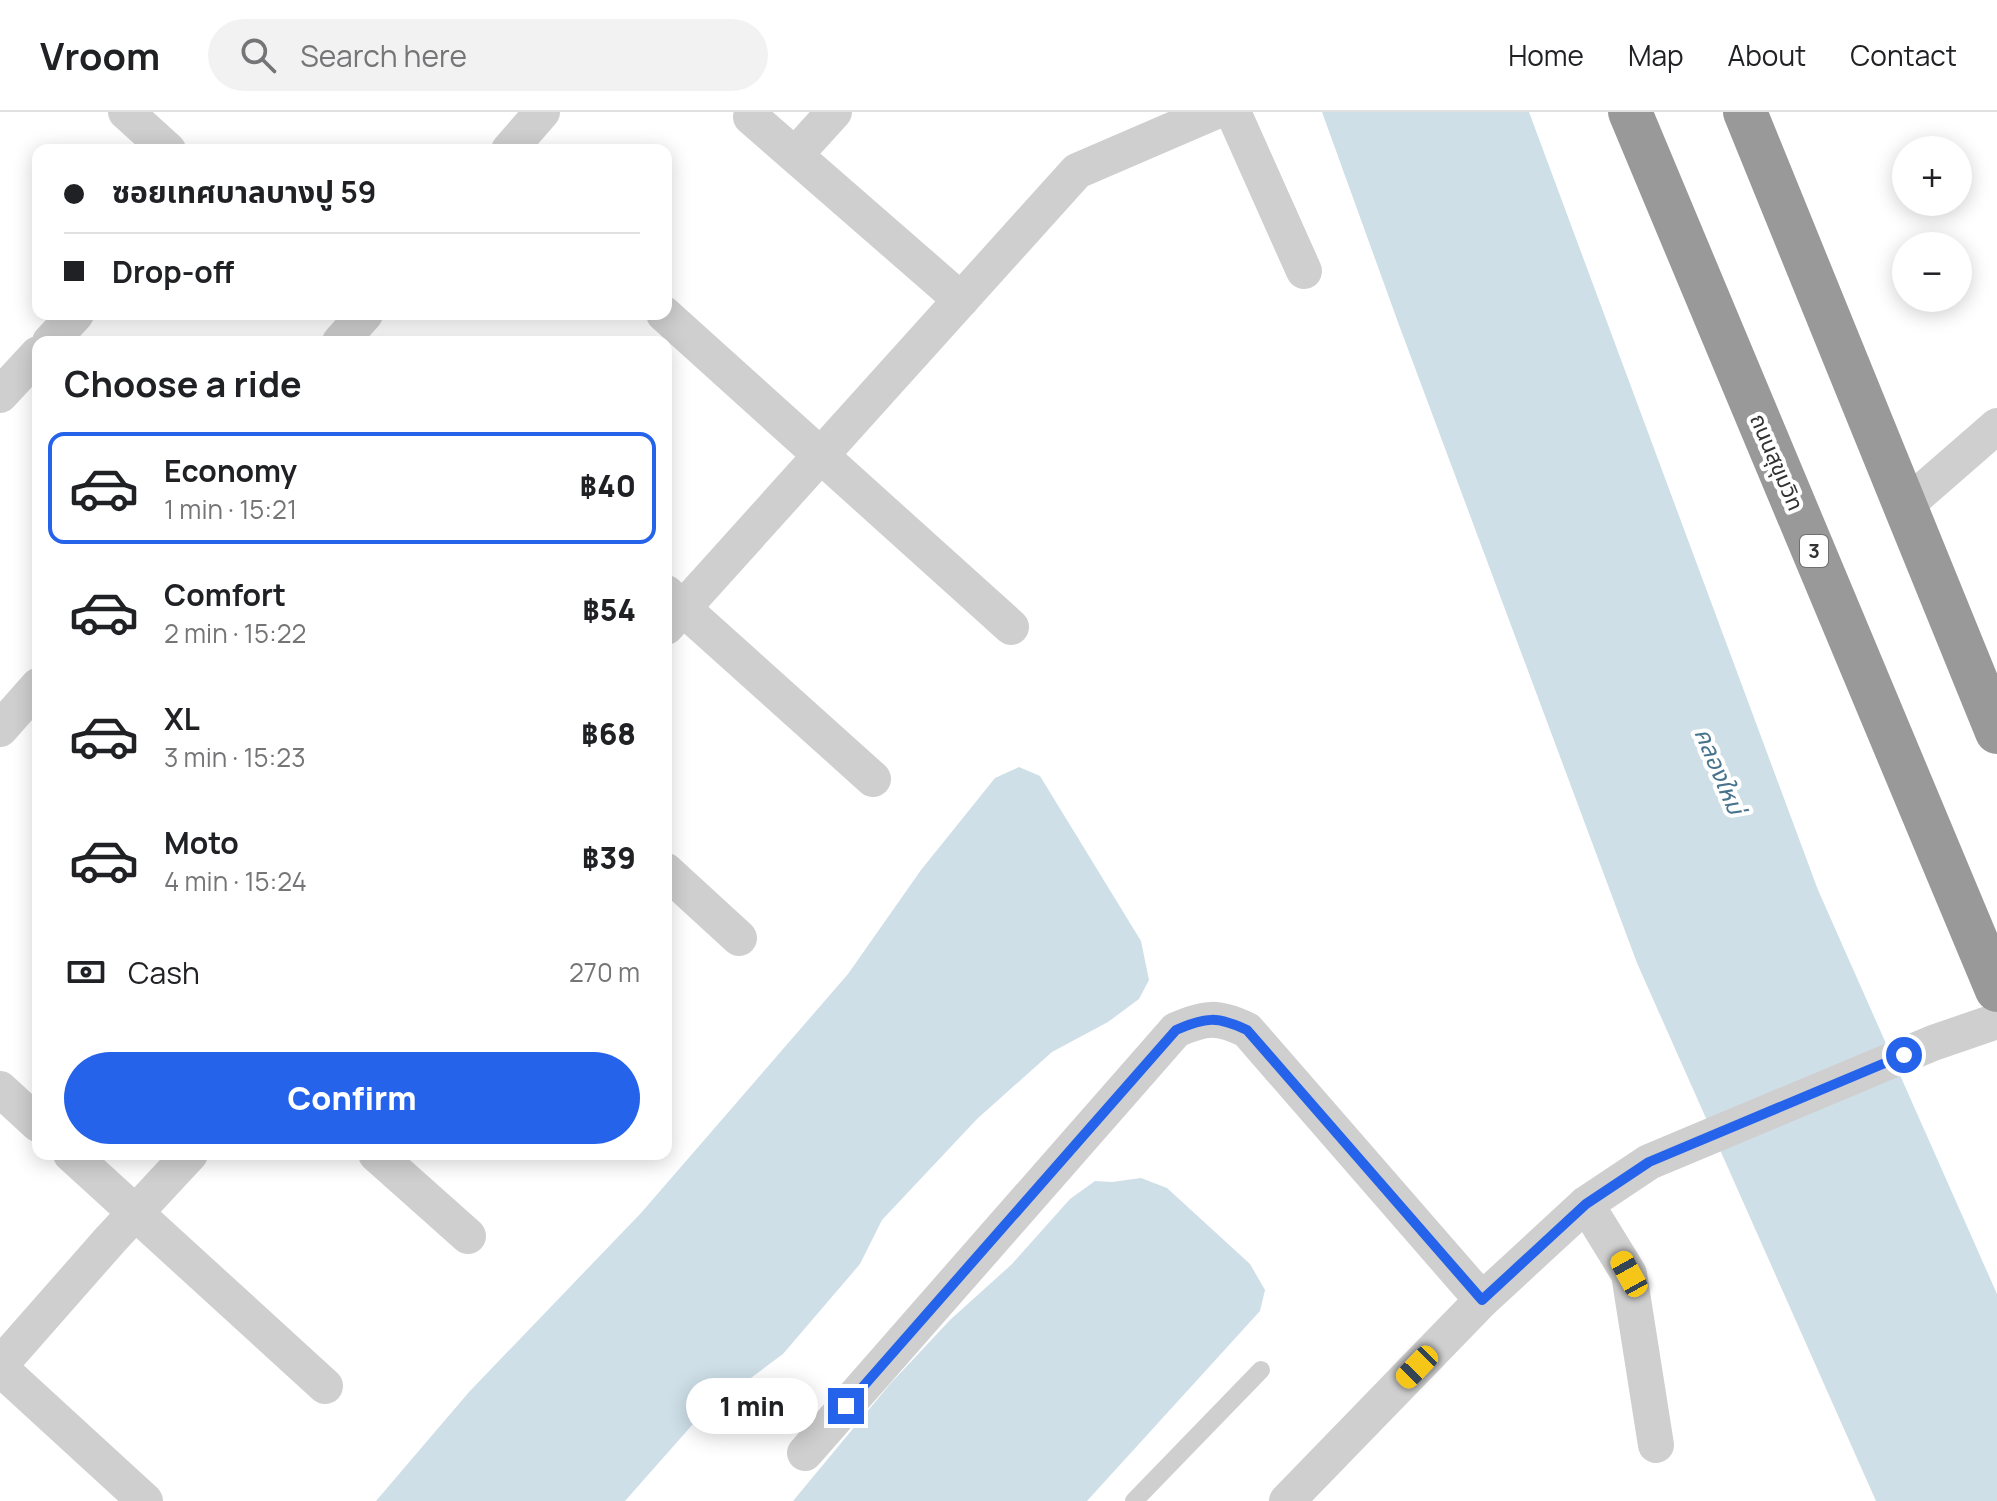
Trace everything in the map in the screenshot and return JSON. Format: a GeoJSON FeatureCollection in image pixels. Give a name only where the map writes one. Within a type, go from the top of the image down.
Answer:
{"type":"FeatureCollection","features":[{"type":"Feature","properties":{"kind":"highway","name":"ถนนสุขุมวิท"},"geometry":{"type":"LineString","coordinates":[[1630,112],[1997,990]]}},
{"type":"Feature","properties":{"kind":"highway"},"geometry":{"type":"LineString","coordinates":[[1745,112],[1997,732]]}},
{"type":"Feature","properties":{"kind":"street"},"geometry":{"type":"LineString","coordinates":[[126,112],[161,144]]}},
{"type":"Feature","properties":{"kind":"street"},"geometry":{"type":"LineString","coordinates":[[514,144],[542,112]]}},
{"type":"Feature","properties":{"kind":"street"},"geometry":{"type":"LineString","coordinates":[[795,155],[834,112]]}},
{"type":"Feature","properties":{"kind":"street"},"geometry":{"type":"LineString","coordinates":[[873,779],[672,609],[821,455],[1077,171],[1214,112]]}},
{"type":"Feature","properties":{"kind":"street"},"geometry":{"type":"LineString","coordinates":[[1233,112],[1304,271]]}},
{"type":"Feature","properties":{"kind":"street"},"geometry":{"type":"LineString","coordinates":[[751,117],[961,300]]}},
{"type":"Feature","properties":{"kind":"street"},"geometry":{"type":"LineString","coordinates":[[56,336],[70,320]]}},
{"type":"Feature","properties":{"kind":"street"},"geometry":{"type":"LineString","coordinates":[[345,336],[360,320]]}},
{"type":"Feature","properties":{"kind":"street"},"geometry":{"type":"LineString","coordinates":[[671,320],[1011,627]]}},
{"type":"Feature","properties":{"kind":"street"},"geometry":{"type":"LineString","coordinates":[[0,395],[32,360]]}},
{"type":"Feature","properties":{"kind":"street"},"geometry":{"type":"LineString","coordinates":[[1905,506],[1997,426]]}},
{"type":"Feature","properties":{"kind":"street"},"geometry":{"type":"LineString","coordinates":[[0,729],[32,693]]}},
{"type":"Feature","properties":{"kind":"street"},"geometry":{"type":"LineString","coordinates":[[672,877],[739,938]]}},
{"type":"Feature","properties":{"kind":"street"},"geometry":{"type":"LineString","coordinates":[[805,1453],[1176,1030],[1202,1019],[1226,1020],[1247,1030],[1482,1300]]}},
{"type":"Feature","properties":{"kind":"street"},"geometry":{"type":"LineString","coordinates":[[1287,1501],[1482,1300],[1586,1204],[1649,1162],[1933,1043],[1997,1021]]}},
{"type":"Feature","properties":{"kind":"street"},"geometry":{"type":"LineString","coordinates":[[0,1089],[32,1118]]}},
{"type":"Feature","properties":{"kind":"street"},"geometry":{"type":"LineString","coordinates":[[78,1160],[325,1386]]}},
{"type":"Feature","properties":{"kind":"street"},"geometry":{"type":"LineString","coordinates":[[145,1501],[0,1366],[185,1160]]}},
{"type":"Feature","properties":{"kind":"street"},"geometry":{"type":"LineString","coordinates":[[383,1160],[468,1236]]}},
{"type":"Feature","properties":{"kind":"street"},"geometry":{"type":"LineString","coordinates":[[1586,1204],[1629,1274],[1656,1445]]}},
{"type":"Feature","properties":{"kind":"lane"},"geometry":{"type":"LineString","coordinates":[[1134,1501],[1261,1370]]}},
{"type":"Feature","properties":{"kind":"water","name":"คลองใหม่"},"geometry":{"type":"Polygon","coordinates":[[[1322,112],[1529,112],[1818,890],[1997,1294],[1997,1501],[1876,1501],[1637,963],[1322,112]]]}},
{"type":"Feature","properties":{"kind":"water"},"geometry":{"type":"Polygon","coordinates":[[[1019,767],[1040,776],[1141,941],[1149,980],[1139,999],[1108,1022],[1052,1052],[977,1119],[882,1220],[860,1264],[783,1354],[701,1415],[625,1501],[376,1501],[469,1392],[641,1213],[848,974],[921,870],[995,778],[1019,767]]]}},
{"type":"Feature","properties":{"kind":"water"},"geometry":{"type":"Polygon","coordinates":[[[1141,1178],[1167,1188],[1250,1264],[1265,1290],[1260,1311],[1087,1501],[793,1501],[890,1384],[950,1320],[1012,1264],[1070,1199],[1095,1181],[1141,1178]]]}},
{"type":"Feature","properties":{"kind":"route"},"geometry":{"type":"LineString","coordinates":[[846,1406],[1176,1030],[1202,1019],[1226,1020],[1247,1030],[1482,1300],[1586,1204],[1649,1162],[1904,1055]]}}]}
